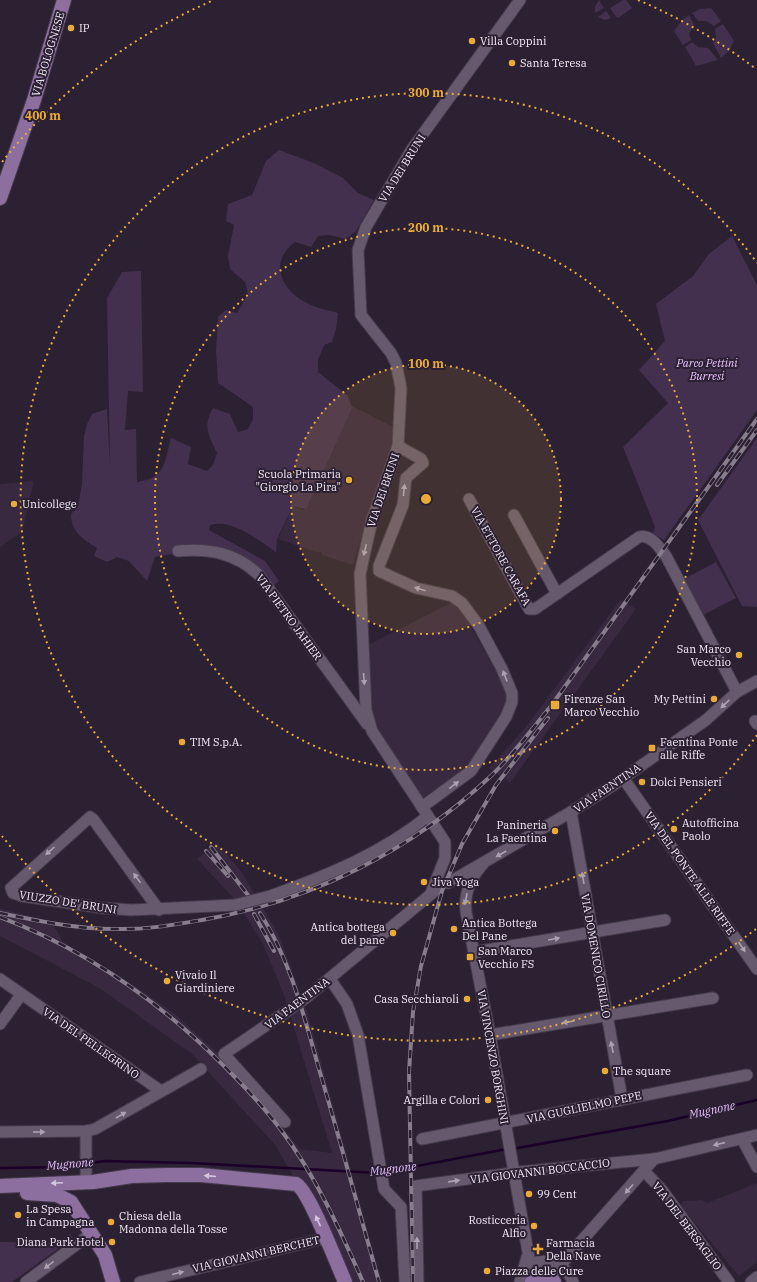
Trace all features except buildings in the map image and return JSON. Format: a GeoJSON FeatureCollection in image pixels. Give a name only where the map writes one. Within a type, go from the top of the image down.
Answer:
{"type":"FeatureCollection","features":[{"type":"Feature","properties":{"kind":"main road","name":"VIA BOLOGNESE"},"geometry":{"type":"LineString","coordinates":[[0,198],[34,100],[64,0]]}},
{"type":"Feature","properties":{"kind":"main road"},"geometry":{"type":"LineString","coordinates":[[0,1186],[86,1178],[180,1175],[296,1184],[302,1188],[345,1282]]}},
{"type":"Feature","properties":{"kind":"main road"},"geometry":{"type":"LineString","coordinates":[[0,1193],[46,1193],[64,1197],[70,1202],[92,1233],[105,1255],[114,1282]]}},
{"type":"Feature","properties":{"kind":"main road"},"geometry":{"type":"LineString","coordinates":[[528,1282],[541,1277],[552,1281]]}},
{"type":"Feature","properties":{"kind":"street","name":"VIA DEI BRUNI"},"geometry":{"type":"LineString","coordinates":[[434,891],[445,858],[446,850],[443,837],[372,731],[366,710],[362,662],[361,567],[372,520],[398,446],[401,388],[396,363],[383,341],[361,315],[358,250],[361,239],[376,209],[412,149],[520,0]]}},
{"type":"Feature","properties":{"kind":"street"},"geometry":{"type":"LineString","coordinates":[[379,571],[379,566],[403,505],[406,478],[423,463],[421,459],[398,446]]}},
{"type":"Feature","properties":{"kind":"street","name":"VIA ETTORE CARAFA"},"geometry":{"type":"LineString","coordinates":[[469,499],[525,604],[529,608],[535,609],[557,594]]}},
{"type":"Feature","properties":{"kind":"street"},"geometry":{"type":"LineString","coordinates":[[514,515],[557,594],[639,537],[650,538],[666,556],[737,692]]}},
{"type":"Feature","properties":{"kind":"street","name":"VIA PIETRO JAHIER"},"geometry":{"type":"LineString","coordinates":[[178,551],[199,549],[234,558],[252,568],[259,575],[372,731]]}},
{"type":"Feature","properties":{"kind":"street","name":"VIUZZO DE' BRUNI"},"geometry":{"type":"LineString","coordinates":[[159,910],[93,819],[90,817],[53,848],[12,888],[15,894],[29,897],[112,909],[159,910],[235,905],[270,896],[349,866],[390,844],[471,771],[506,717],[512,702],[512,693],[502,669],[480,626],[462,602],[452,596],[416,588],[379,571],[361,567]]}},
{"type":"Feature","properties":{"kind":"street","name":"VIA FAENTINA"},"geometry":{"type":"LineString","coordinates":[[448,883],[571,812],[706,720],[737,692],[757,682]]}},
{"type":"Feature","properties":{"kind":"street","name":"VIA DEL PONTE ALLE RIFFE"},"geometry":{"type":"LineString","coordinates":[[623,778],[757,969]]}},
{"type":"Feature","properties":{"kind":"street","name":"VIA DOMENICO CIRILLO"},"geometry":{"type":"LineString","coordinates":[[571,812],[622,1099]]}},
{"type":"Feature","properties":{"kind":"street","name":"VIA VINCENZO BORGHINI"},"geometry":{"type":"LineString","coordinates":[[483,864],[472,880],[465,902],[466,912],[490,1035],[505,1129],[529,1259]]}},
{"type":"Feature","properties":{"kind":"street","name":"VIA FAENTINA"},"geometry":{"type":"LineString","coordinates":[[285,1122],[224,1054],[307,997],[434,891]]}},
{"type":"Feature","properties":{"kind":"street"},"geometry":{"type":"LineString","coordinates":[[474,952],[665,920]]}},
{"type":"Feature","properties":{"kind":"street","name":"VIA DEL PELLEGRINO"},"geometry":{"type":"LineString","coordinates":[[0,979],[161,1091]]}},
{"type":"Feature","properties":{"kind":"street"},"geometry":{"type":"LineString","coordinates":[[330,979],[347,1004],[358,1035],[380,1156],[384,1189],[401,1207],[405,1282]]}},
{"type":"Feature","properties":{"kind":"street"},"geometry":{"type":"LineString","coordinates":[[0,1024],[21,995]]}},
{"type":"Feature","properties":{"kind":"street"},"geometry":{"type":"LineString","coordinates":[[490,1035],[713,998]]}},
{"type":"Feature","properties":{"kind":"street"},"geometry":{"type":"LineString","coordinates":[[0,1132],[86,1131],[113,1120],[200,1069]]}},
{"type":"Feature","properties":{"kind":"street","name":"VIA GUGLIELMO PEPE"},"geometry":{"type":"LineString","coordinates":[[422,1139],[505,1129],[622,1099],[747,1075]]}},
{"type":"Feature","properties":{"kind":"street"},"geometry":{"type":"LineString","coordinates":[[86,1131],[86,1178]]}},
{"type":"Feature","properties":{"kind":"street","name":"VIA GIOVANNI BOCCACCIO"},"geometry":{"type":"LineString","coordinates":[[418,1282],[416,1186],[513,1173],[654,1159],[757,1135]]}},
{"type":"Feature","properties":{"kind":"street"},"geometry":{"type":"LineString","coordinates":[[742,1139],[757,1167]]}},
{"type":"Feature","properties":{"kind":"street"},"geometry":{"type":"LineString","coordinates":[[552,1281],[560,1265],[654,1159]]}},
{"type":"Feature","properties":{"kind":"street","name":"VIA DEL BERSAGLIO"},"geometry":{"type":"LineString","coordinates":[[644,1171],[662,1190],[729,1282]]}},
{"type":"Feature","properties":{"kind":"street"},"geometry":{"type":"LineString","coordinates":[[26,1282],[92,1233]]}},
{"type":"Feature","properties":{"kind":"street","name":"VIA GIOVANNI BERCHET"},"geometry":{"type":"LineString","coordinates":[[140,1282],[326,1238]]}},
{"type":"Feature","properties":{"kind":"street"},"geometry":{"type":"LineString","coordinates":[[528,1282],[529,1259],[546,1261],[560,1265],[569,1274],[573,1282]]}},
{"type":"Feature","properties":{"kind":"street"},"geometry":{"type":"LineString","coordinates":[[751,1282],[757,1277]]}},
{"type":"Feature","properties":{"kind":"shaded area","name":"Scuola Primaria \"Giorgio La Pira\""},"geometry":{"type":"Polygon","coordinates":[[[348,404],[395,428],[390,455],[371,505],[353,565],[322,555],[321,552],[316,552],[278,539],[293,506],[304,510],[348,404]]]}},
{"type":"Feature","properties":{"kind":"shaded area","name":"Unicollege"},"geometry":{"type":"Polygon","coordinates":[[[34,481],[22,532],[0,547],[0,484],[34,481]]]}},
{"type":"Feature","properties":{"kind":"shaded area"},"geometry":{"type":"Polygon","coordinates":[[[621,599],[636,609],[510,783],[489,768],[526,727],[621,599]]]}},
{"type":"Feature","properties":{"kind":"shaded area"},"geometry":{"type":"Polygon","coordinates":[[[453,602],[458,605],[504,685],[508,697],[501,717],[470,763],[451,780],[419,800],[376,731],[369,712],[366,646],[453,602]]]}},
{"type":"Feature","properties":{"kind":"shaded area"},"geometry":{"type":"Polygon","coordinates":[[[217,843],[241,871],[278,933],[306,1008],[382,1282],[345,1282],[322,1225],[275,1145],[192,1054],[101,989],[0,936],[0,909],[51,921],[63,942],[120,976],[175,1014],[241,1075],[300,1149],[332,1153],[284,995],[263,944],[236,901],[197,859],[217,843]]]}},
{"type":"Feature","properties":{"kind":"shaded area"},"geometry":{"type":"Polygon","coordinates":[[[757,1183],[757,1262],[739,1276],[680,1205],[684,1201],[702,1200],[707,1203],[757,1183]]]}},
{"type":"Feature","properties":{"kind":"green space"},"geometry":{"type":"Polygon","coordinates":[[[599,0],[604,8],[595,13],[595,7],[599,0]]]}},
{"type":"Feature","properties":{"kind":"green space"},"geometry":{"type":"Polygon","coordinates":[[[623,0],[626,0],[632,8],[618,18],[610,8],[623,0]]]}},
{"type":"Feature","properties":{"kind":"green space"},"geometry":{"type":"Polygon","coordinates":[[[711,8],[721,21],[714,26],[706,21],[698,21],[692,13],[700,9],[711,8]]]}},
{"type":"Feature","properties":{"kind":"green space"},"geometry":{"type":"Polygon","coordinates":[[[606,11],[611,18],[605,20],[598,17],[606,11]]]}},
{"type":"Feature","properties":{"kind":"green space"},"geometry":{"type":"Polygon","coordinates":[[[689,15],[694,25],[689,34],[691,40],[683,45],[674,31],[681,21],[689,15]]]}},
{"type":"Feature","properties":{"kind":"green space"},"geometry":{"type":"Polygon","coordinates":[[[723,24],[734,41],[729,51],[721,58],[713,43],[716,38],[715,29],[723,24]]]}},
{"type":"Feature","properties":{"kind":"green space"},"geometry":{"type":"Polygon","coordinates":[[[692,42],[698,47],[708,48],[718,60],[696,66],[685,47],[692,42]]]}},
{"type":"Feature","properties":{"kind":"green space"},"geometry":{"type":"Polygon","coordinates":[[[279,150],[314,163],[343,178],[358,193],[374,200],[356,231],[346,239],[329,235],[318,236],[311,247],[295,242],[287,249],[282,257],[280,265],[283,281],[295,295],[311,305],[338,313],[336,329],[332,342],[324,345],[318,360],[318,372],[348,396],[352,408],[306,509],[293,506],[277,539],[276,552],[253,536],[236,527],[218,524],[210,525],[209,530],[265,561],[279,581],[271,587],[209,547],[155,557],[147,581],[129,561],[117,557],[107,562],[94,556],[97,548],[79,534],[73,526],[71,514],[78,507],[82,484],[84,436],[87,424],[92,414],[107,409],[110,467],[107,298],[122,272],[141,271],[143,392],[128,391],[125,430],[136,429],[137,482],[154,477],[159,473],[165,462],[171,438],[191,447],[188,464],[207,471],[213,465],[217,453],[209,436],[207,426],[213,408],[230,414],[238,432],[248,429],[253,419],[253,407],[218,383],[216,351],[218,317],[226,310],[237,313],[248,294],[245,282],[230,269],[228,256],[234,225],[226,221],[228,204],[252,195],[266,161],[279,150]]]}},
{"type":"Feature","properties":{"kind":"green space","name":"Parco Pettini Burresi"},"geometry":{"type":"Polygon","coordinates":[[[732,236],[757,285],[757,410],[664,540],[653,533],[655,527],[623,447],[668,403],[639,370],[665,341],[656,304],[693,276],[709,254],[732,236]]]}},
{"type":"Feature","properties":{"kind":"green space"},"geometry":{"type":"Polygon","coordinates":[[[757,438],[757,607],[742,606],[698,520],[757,438]]]}},
{"type":"Feature","properties":{"kind":"green space"},"geometry":{"type":"Polygon","coordinates":[[[716,562],[736,598],[703,615],[684,579],[716,562]]]}},
{"type":"Feature","properties":{"kind":"green space"},"geometry":{"type":"Polygon","coordinates":[[[70,1234],[73,1238],[12,1282],[0,1282],[0,1242],[56,1243],[70,1234]]]}},
{"type":"Feature","properties":{"kind":"waterway","name":"Mugnone"},"geometry":{"type":"LineString","coordinates":[[512,1149],[668,1121],[757,1100]]}},
{"type":"Feature","properties":{"kind":"waterway","name":"Mugnone"},"geometry":{"type":"LineString","coordinates":[[385,1172],[507,1149]]}},
{"type":"Feature","properties":{"kind":"waterway","name":"Mugnone"},"geometry":{"type":"LineString","coordinates":[[89,1163],[105,1161],[191,1163],[378,1173]]}},
{"type":"Feature","properties":{"kind":"waterway","name":"Mugnone"},"geometry":{"type":"LineString","coordinates":[[0,1168],[69,1167],[82,1164]]}},
{"type":"Feature","properties":{"kind":"railway"},"geometry":{"type":"LineString","coordinates":[[0,913],[57,924],[100,929],[148,928],[202,920],[243,911],[282,900],[321,886],[358,869],[394,849],[428,827],[461,802],[492,775],[508,759],[551,706],[757,419]]}},
{"type":"Feature","properties":{"kind":"railway"},"geometry":{"type":"LineString","coordinates":[[717,485],[757,430]]}},
{"type":"Feature","properties":{"kind":"railway"},"geometry":{"type":"LineString","coordinates":[[413,1282],[409,1072],[413,1012],[421,966],[442,891],[462,844],[496,785],[548,718]]}},
{"type":"Feature","properties":{"kind":"railway"},"geometry":{"type":"LineString","coordinates":[[211,847],[251,899]]}},
{"type":"Feature","properties":{"kind":"railway"},"geometry":{"type":"LineString","coordinates":[[206,851],[228,876]]}},
{"type":"Feature","properties":{"kind":"railway"},"geometry":{"type":"LineString","coordinates":[[260,913],[280,949],[302,1008],[379,1282]]}},
{"type":"Feature","properties":{"kind":"railway"},"geometry":{"type":"LineString","coordinates":[[254,914],[274,951]]}},
{"type":"Feature","properties":{"kind":"railway"},"geometry":{"type":"LineString","coordinates":[[0,917],[62,945],[119,979],[147,998],[173,1019],[223,1065],[261,1105],[294,1148],[326,1204],[363,1282]]}},
{"type":"Feature","properties":{"kind":"place","name":"IP"},"geometry":{"type":"Point","coordinates":[71,28]}},
{"type":"Feature","properties":{"kind":"place","name":"Villa Coppini"},"geometry":{"type":"Point","coordinates":[472,41]}},
{"type":"Feature","properties":{"kind":"place","name":"Santa Teresa"},"geometry":{"type":"Point","coordinates":[512,63]}},
{"type":"Feature","properties":{"kind":"place","name":"Scuola Primaria \"Giorgio La Pira\""},"geometry":{"type":"Point","coordinates":[349,480]}},
{"type":"Feature","properties":{"kind":"place","name":"Unicollege"},"geometry":{"type":"Point","coordinates":[14,504]}},
{"type":"Feature","properties":{"kind":"place","name":"San Marco Vecchio"},"geometry":{"type":"Point","coordinates":[739,655]}},
{"type":"Feature","properties":{"kind":"place","name":"My Pettini"},"geometry":{"type":"Point","coordinates":[714,699]}},
{"type":"Feature","properties":{"kind":"place","name":"Firenze San Marco Vecchio"},"geometry":{"type":"Point","coordinates":[555,705]}},
{"type":"Feature","properties":{"kind":"place","name":"TIM S.p.A."},"geometry":{"type":"Point","coordinates":[182,742]}},
{"type":"Feature","properties":{"kind":"place","name":"Faentina Ponte alle Riffe"},"geometry":{"type":"Point","coordinates":[652,748]}},
{"type":"Feature","properties":{"kind":"place","name":"Dolci Pensieri"},"geometry":{"type":"Point","coordinates":[642,782]}},
{"type":"Feature","properties":{"kind":"place","name":"Autofficina Paolo"},"geometry":{"type":"Point","coordinates":[674,829]}},
{"type":"Feature","properties":{"kind":"place","name":"Panineria La Faentina"},"geometry":{"type":"Point","coordinates":[555,831]}},
{"type":"Feature","properties":{"kind":"place","name":"Jiva Yoga"},"geometry":{"type":"Point","coordinates":[424,882]}},
{"type":"Feature","properties":{"kind":"place","name":"Antica Bottega Del Pane"},"geometry":{"type":"Point","coordinates":[454,929]}},
{"type":"Feature","properties":{"kind":"place","name":"Antica bottega del pane"},"geometry":{"type":"Point","coordinates":[393,933]}},
{"type":"Feature","properties":{"kind":"place","name":"San Marco Vecchio FS"},"geometry":{"type":"Point","coordinates":[470,957]}},
{"type":"Feature","properties":{"kind":"place","name":"Vivaio Il Giardiniere"},"geometry":{"type":"Point","coordinates":[167,981]}},
{"type":"Feature","properties":{"kind":"place","name":"Casa Secchiaroli"},"geometry":{"type":"Point","coordinates":[467,999]}},
{"type":"Feature","properties":{"kind":"place","name":"The square"},"geometry":{"type":"Point","coordinates":[605,1071]}},
{"type":"Feature","properties":{"kind":"place","name":"Argilla e Colori"},"geometry":{"type":"Point","coordinates":[488,1100]}},
{"type":"Feature","properties":{"kind":"place","name":"99 Cent"},"geometry":{"type":"Point","coordinates":[529,1194]}},
{"type":"Feature","properties":{"kind":"place","name":"La Spesa in Campagna"},"geometry":{"type":"Point","coordinates":[18,1215]}},
{"type":"Feature","properties":{"kind":"place","name":"Chiesa della Madonna della Tosse"},"geometry":{"type":"Point","coordinates":[111,1222]}},
{"type":"Feature","properties":{"kind":"place","name":"Rosticceria Alfio"},"geometry":{"type":"Point","coordinates":[534,1226]}},
{"type":"Feature","properties":{"kind":"place","name":"Diana Park Hotel"},"geometry":{"type":"Point","coordinates":[112,1242]}},
{"type":"Feature","properties":{"kind":"place","name":"Farmacia Della Nave"},"geometry":{"type":"Point","coordinates":[538,1249]}},
{"type":"Feature","properties":{"kind":"place","name":"Piazza delle Cure"},"geometry":{"type":"Point","coordinates":[487,1271]}}]}
